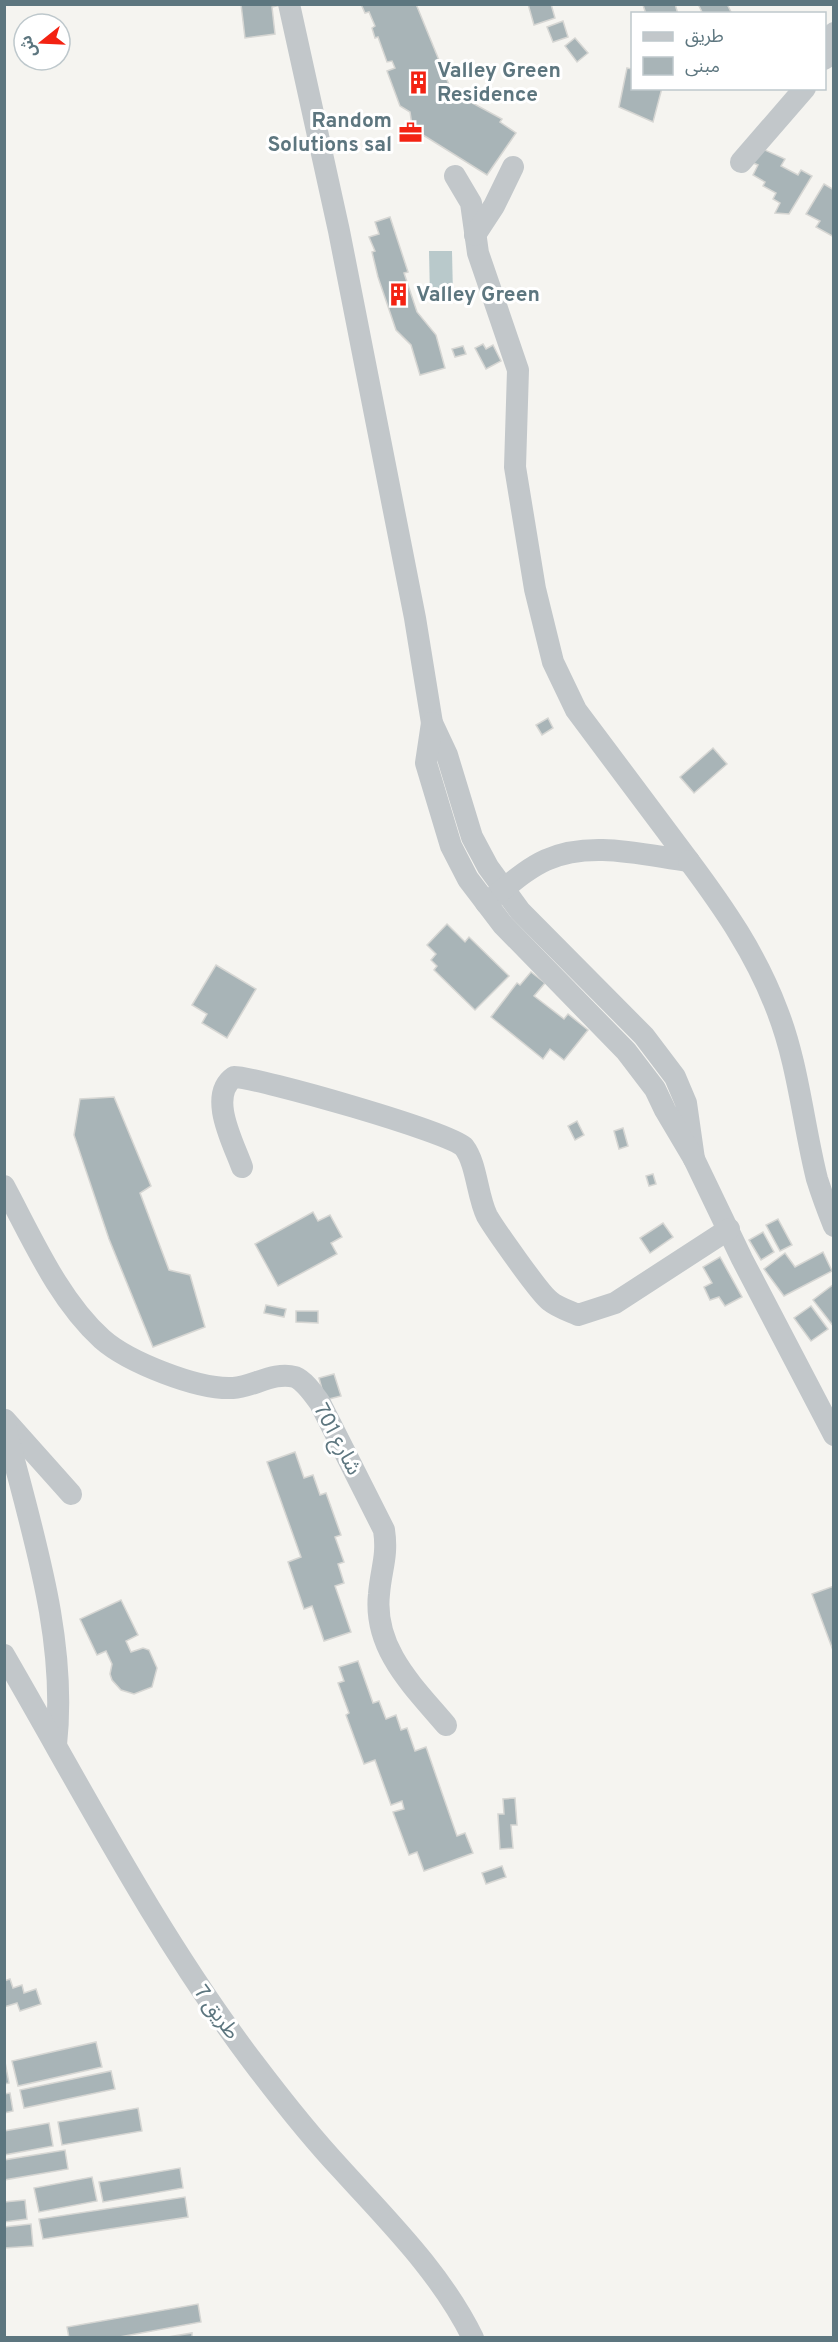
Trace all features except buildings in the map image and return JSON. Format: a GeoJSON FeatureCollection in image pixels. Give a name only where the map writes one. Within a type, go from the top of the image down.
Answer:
{"type":"FeatureCollection","features":[{"type":"Feature","properties":{"kind":"street"},"geometry":{"type":"LineString","coordinates":[[289,4],[342,243],[415,618],[432,723],[447,755],[472,837],[488,867],[537,930],[644,1036],[675,1077],[686,1102],[694,1159]]}},
{"type":"Feature","properties":{"kind":"street"},"geometry":{"type":"LineString","coordinates":[[826,56],[834,33]]}},
{"type":"Feature","properties":{"kind":"street"},"geometry":{"type":"LineString","coordinates":[[741,162],[803,90]]}},
{"type":"Feature","properties":{"kind":"street"},"geometry":{"type":"LineString","coordinates":[[475,235],[494,206],[513,167]]}},
{"type":"Feature","properties":{"kind":"street"},"geometry":{"type":"LineString","coordinates":[[455,176],[471,203],[475,235],[490,296],[518,370],[515,467],[535,589],[553,662],[576,710],[734,922],[758,964],[778,1012],[818,1180],[834,1226]]}},
{"type":"Feature","properties":{"kind":"street"},"geometry":{"type":"LineString","coordinates":[[432,723],[426,763],[451,846],[468,879],[521,946],[626,1051],[656,1089],[834,1435]]}},
{"type":"Feature","properties":{"kind":"street"},"geometry":{"type":"LineString","coordinates":[[486,903],[518,876],[546,860],[572,851],[593,849],[689,861]]}},
{"type":"Feature","properties":{"kind":"street"},"geometry":{"type":"LineString","coordinates":[[242,1167],[222,1108],[223,1094],[228,1082],[234,1077],[243,1077],[436,1132],[463,1146],[471,1162],[474,1180],[488,1216],[549,1300],[578,1315],[615,1303],[729,1229]]}},
{"type":"Feature","properties":{"kind":"street","name":"شارع 701"},"geometry":{"type":"LineString","coordinates":[[4,1186],[67,1296],[103,1339],[123,1354],[168,1373],[214,1387],[234,1389],[281,1376],[296,1378],[309,1389],[320,1403],[384,1530],[387,1548],[379,1593],[379,1621],[387,1648],[401,1672],[446,1725]]}},
{"type":"Feature","properties":{"kind":"street"},"geometry":{"type":"LineString","coordinates":[[4,1420],[71,1494]]}},
{"type":"Feature","properties":{"kind":"street"},"geometry":{"type":"LineString","coordinates":[[4,1420],[43,1583],[58,1657],[60,1685],[56,1745]]}},
{"type":"Feature","properties":{"kind":"street","name":"طريق 7"},"geometry":{"type":"LineString","coordinates":[[4,1656],[156,1921],[201,1992],[299,2122],[375,2204],[426,2265],[473,2337]]}},
{"type":"Feature","properties":{"kind":"shaded area"},"geometry":{"type":"Polygon","coordinates":[[[429,251],[452,251],[453,295],[430,296],[429,251]]]}},
{"type":"Feature","properties":{"kind":"place","name":"Valley Green Residence"},"geometry":{"type":"Point","coordinates":[419,82]}},
{"type":"Feature","properties":{"kind":"place","name":"Random Solutions sal"},"geometry":{"type":"Point","coordinates":[410,132]}},
{"type":"Feature","properties":{"kind":"place","name":"Valley Green"},"geometry":{"type":"Point","coordinates":[398,294]}}]}
